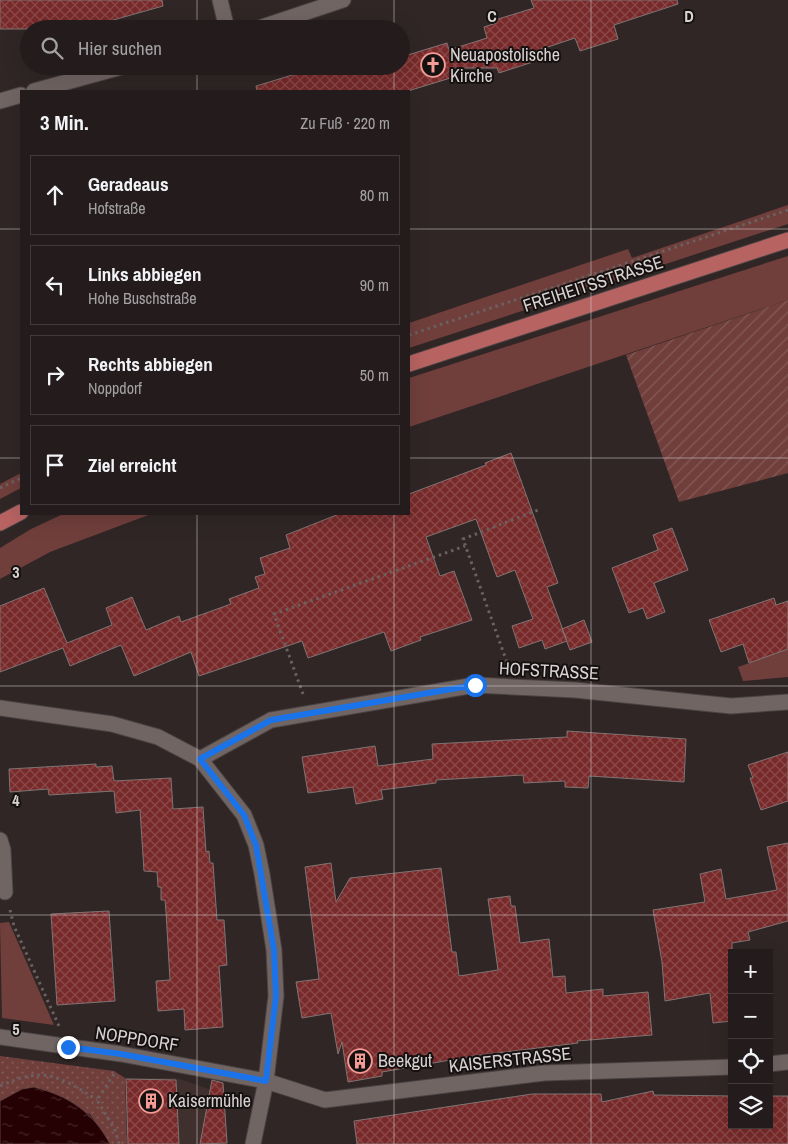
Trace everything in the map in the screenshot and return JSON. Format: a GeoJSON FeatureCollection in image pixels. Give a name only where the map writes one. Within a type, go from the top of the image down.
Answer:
{"type":"FeatureCollection","features":[{"type":"Feature","properties":{"kind":"main road","name":"FREIHEITSSTRASSE"},"geometry":{"type":"LineString","coordinates":[[410,364],[788,240]]}},
{"type":"Feature","properties":{"kind":"main road"},"geometry":{"type":"LineString","coordinates":[[0,523],[20,513]]}},
{"type":"Feature","properties":{"kind":"street"},"geometry":{"type":"LineString","coordinates":[[220,0],[225,20]]}},
{"type":"Feature","properties":{"kind":"street"},"geometry":{"type":"LineString","coordinates":[[283,20],[343,0]]}},
{"type":"Feature","properties":{"kind":"street"},"geometry":{"type":"LineString","coordinates":[[38,90],[92,75]]}},
{"type":"Feature","properties":{"kind":"street"},"geometry":{"type":"LineString","coordinates":[[0,101],[20,95]]}},
{"type":"Feature","properties":{"kind":"street","name":"HOFSTRASSE"},"geometry":{"type":"LineString","coordinates":[[200,759],[271,720],[475,685],[575,690],[731,706],[788,702]]}},
{"type":"Feature","properties":{"kind":"street"},"geometry":{"type":"LineString","coordinates":[[0,708],[112,724],[158,737],[200,759],[244,815],[256,845],[274,950],[276,996],[266,1081],[253,1144]]}},
{"type":"Feature","properties":{"kind":"street"},"geometry":{"type":"LineString","coordinates":[[0,840],[3,850],[5,892]]}},
{"type":"Feature","properties":{"kind":"street","name":"NOPPDORF"},"geometry":{"type":"LineString","coordinates":[[0,1038],[121,1054],[266,1081]]}},
{"type":"Feature","properties":{"kind":"street"},"geometry":{"type":"LineString","coordinates":[[773,1064],[788,1062]]}},
{"type":"Feature","properties":{"kind":"street","name":"KAISERSTRASSE"},"geometry":{"type":"LineString","coordinates":[[266,1081],[325,1100],[544,1073],[728,1067]]}},
{"type":"Feature","properties":{"kind":"path"},"geometry":{"type":"LineString","coordinates":[[410,335],[788,210]]}},
{"type":"Feature","properties":{"kind":"path"},"geometry":{"type":"LineString","coordinates":[[0,488],[20,478]]}},
{"type":"Feature","properties":{"kind":"path"},"geometry":{"type":"LineString","coordinates":[[516,687],[463,539],[538,510]]}},
{"type":"Feature","properties":{"kind":"path"},"geometry":{"type":"LineString","coordinates":[[310,713],[274,614],[465,546]]}},
{"type":"Feature","properties":{"kind":"path"},"geometry":{"type":"LineString","coordinates":[[5,892],[14,926],[68,1047]]}},
{"type":"Feature","properties":{"kind":"path"},"geometry":{"type":"LineString","coordinates":[[97,1100],[112,1080],[121,1054]]}},
{"type":"Feature","properties":{"kind":"path"},"geometry":{"type":"LineString","coordinates":[[0,1086],[18,1078],[40,1074],[66,1080],[97,1100],[115,1130],[119,1144]]}},
{"type":"Feature","properties":{"kind":"shaded area"},"geometry":{"type":"Polygon","coordinates":[[[788,205],[788,224],[410,348],[410,323],[628,249],[632,258],[788,205]]]}},
{"type":"Feature","properties":{"kind":"shaded area"},"geometry":{"type":"Polygon","coordinates":[[[788,256],[788,300],[410,427],[410,378],[788,256]]]}},
{"type":"Feature","properties":{"kind":"shaded area"},"geometry":{"type":"Polygon","coordinates":[[[788,300],[788,473],[679,502],[626,355],[788,300]]]}},
{"type":"Feature","properties":{"kind":"shaded area"},"geometry":{"type":"Polygon","coordinates":[[[20,474],[20,489],[0,499],[0,484],[20,474]]]}},
{"type":"Feature","properties":{"kind":"shaded area"},"geometry":{"type":"Polygon","coordinates":[[[61,515],[148,515],[50,552],[0,579],[0,548],[31,529],[61,515]]]}},
{"type":"Feature","properties":{"kind":"shaded area"},"geometry":{"type":"Polygon","coordinates":[[[788,649],[788,677],[743,681],[738,667],[788,649]]]}},
{"type":"Feature","properties":{"kind":"shaded area"},"geometry":{"type":"Polygon","coordinates":[[[9,922],[54,1025],[2,1018],[0,923],[9,922]]]}},
{"type":"Feature","properties":{"kind":"shaded area"},"geometry":{"type":"Polygon","coordinates":[[[0,1056],[114,1071],[125,1078],[127,1144],[110,1144],[90,1114],[0,1101],[0,1056]]]}},
{"type":"Feature","properties":{"kind":"shaded area","name":"Kaisermühle"},"geometry":{"type":"Polygon","coordinates":[[[125,1078],[176,1078],[224,1094],[228,1144],[127,1144],[125,1078]]]}},
{"type":"Feature","properties":{"kind":"water"},"geometry":{"type":"Polygon","coordinates":[[[34,1087],[58,1095],[79,1107],[96,1123],[110,1144],[0,1144],[0,1101],[22,1089],[34,1087]]]}},
{"type":"Feature","properties":{"kind":"building"},"geometry":{"type":"Polygon","coordinates":[[[0,0],[162,0],[163,6],[113,20],[20,20],[20,29],[0,29],[0,0]]]}},
{"type":"Feature","properties":{"kind":"building"},"geometry":{"type":"Polygon","coordinates":[[[531,0],[677,0],[678,4],[614,25],[618,39],[580,51],[575,38],[539,50],[542,59],[499,73],[497,68],[454,68],[457,76],[410,90],[257,90],[256,86],[292,75],[410,75],[410,54],[447,43],[449,50],[487,38],[484,27],[496,23],[495,20],[534,8],[531,0]]]}},
{"type":"Feature","properties":{"kind":"building"},"geometry":{"type":"Polygon","coordinates":[[[511,453],[558,583],[547,587],[567,641],[545,649],[542,640],[519,648],[512,626],[533,619],[515,570],[497,577],[476,519],[426,537],[440,576],[454,571],[472,620],[420,637],[421,640],[391,651],[384,632],[308,658],[302,641],[199,676],[191,652],[134,676],[121,645],[70,666],[63,648],[0,672],[0,606],[44,588],[67,643],[112,625],[106,608],[132,597],[146,630],[179,616],[181,622],[231,604],[229,599],[259,588],[255,577],[265,574],[260,558],[290,548],[286,535],[336,515],[410,515],[410,494],[486,465],[485,463],[511,453]]]}},
{"type":"Feature","properties":{"kind":"building"},"geometry":{"type":"Polygon","coordinates":[[[672,528],[688,570],[654,583],[665,612],[647,619],[643,608],[629,613],[612,568],[658,550],[653,535],[672,528]]]}},
{"type":"Feature","properties":{"kind":"building"},"geometry":{"type":"Polygon","coordinates":[[[774,598],[776,605],[788,601],[788,649],[749,663],[743,644],[721,652],[709,620],[774,598]]]}},
{"type":"Feature","properties":{"kind":"building"},"geometry":{"type":"Polygon","coordinates":[[[584,620],[592,642],[570,650],[562,629],[584,620]]]}},
{"type":"Feature","properties":{"kind":"building"},"geometry":{"type":"Polygon","coordinates":[[[567,731],[686,739],[684,782],[589,776],[588,788],[565,787],[565,781],[524,783],[523,775],[436,780],[436,783],[381,790],[383,799],[356,804],[353,787],[308,793],[302,757],[375,746],[378,766],[433,759],[432,744],[567,737],[567,731]]]}},
{"type":"Feature","properties":{"kind":"building"},"geometry":{"type":"Polygon","coordinates":[[[788,752],[788,801],[761,810],[750,778],[753,778],[748,765],[788,752]]]}},
{"type":"Feature","properties":{"kind":"building"},"geometry":{"type":"Polygon","coordinates":[[[96,764],[96,767],[112,766],[114,781],[171,778],[173,809],[203,807],[206,852],[209,851],[210,863],[213,863],[217,920],[224,920],[227,965],[219,966],[223,1027],[185,1030],[184,1009],[158,1011],[156,981],[170,980],[165,900],[161,900],[161,887],[158,887],[157,872],[144,871],[140,810],[116,813],[114,791],[49,795],[48,789],[10,792],[9,769],[96,764]]]}},
{"type":"Feature","properties":{"kind":"building"},"geometry":{"type":"Polygon","coordinates":[[[788,843],[788,921],[748,932],[750,940],[732,943],[732,949],[728,949],[728,1021],[713,1023],[710,993],[665,1001],[662,962],[653,910],[705,902],[700,874],[721,869],[726,899],[777,890],[767,847],[788,843]]]}},
{"type":"Feature","properties":{"kind":"building"},"geometry":{"type":"Polygon","coordinates":[[[331,863],[336,902],[350,878],[441,868],[452,952],[456,952],[459,976],[498,970],[488,899],[510,896],[511,906],[515,906],[520,943],[549,939],[553,977],[565,976],[566,993],[603,989],[603,996],[648,992],[652,1035],[577,1041],[578,1043],[473,1056],[382,1072],[382,1076],[348,1082],[342,1042],[338,1054],[331,1013],[302,1018],[296,982],[319,979],[305,867],[331,863]]]}},
{"type":"Feature","properties":{"kind":"building"},"geometry":{"type":"Polygon","coordinates":[[[109,911],[115,1001],[57,1005],[51,914],[109,911]]]}},
{"type":"Feature","properties":{"kind":"building","name":"Kaisermühle"},"geometry":{"type":"Polygon","coordinates":[[[126,1079],[176,1080],[179,1144],[128,1144],[126,1079]]]}},
{"type":"Feature","properties":{"kind":"building"},"geometry":{"type":"Polygon","coordinates":[[[212,1080],[223,1083],[227,1143],[200,1144],[212,1080]]]}},
{"type":"Feature","properties":{"kind":"building"},"geometry":{"type":"Polygon","coordinates":[[[653,1091],[654,1095],[728,1096],[728,1129],[773,1129],[773,1096],[788,1096],[788,1144],[357,1144],[354,1121],[532,1094],[601,1094],[602,1102],[653,1091]]]}},
{"type":"Feature","properties":{"kind":"place","name":"Neuapostolische Kirche"},"geometry":{"type":"Point","coordinates":[433,65]}},
{"type":"Feature","properties":{"kind":"place","name":"Beekgut"},"geometry":{"type":"Point","coordinates":[360,1061]}},
{"type":"Feature","properties":{"kind":"place","name":"Kaisermühle"},"geometry":{"type":"Point","coordinates":[151,1101]}},
{"type":"Feature","properties":{"kind":"route"},"geometry":{"type":"LineString","coordinates":[[68,1047],[121,1054],[266,1081],[276,996],[274,950],[262,874],[256,845],[244,815],[200,759],[271,720],[475,685]]}}]}
